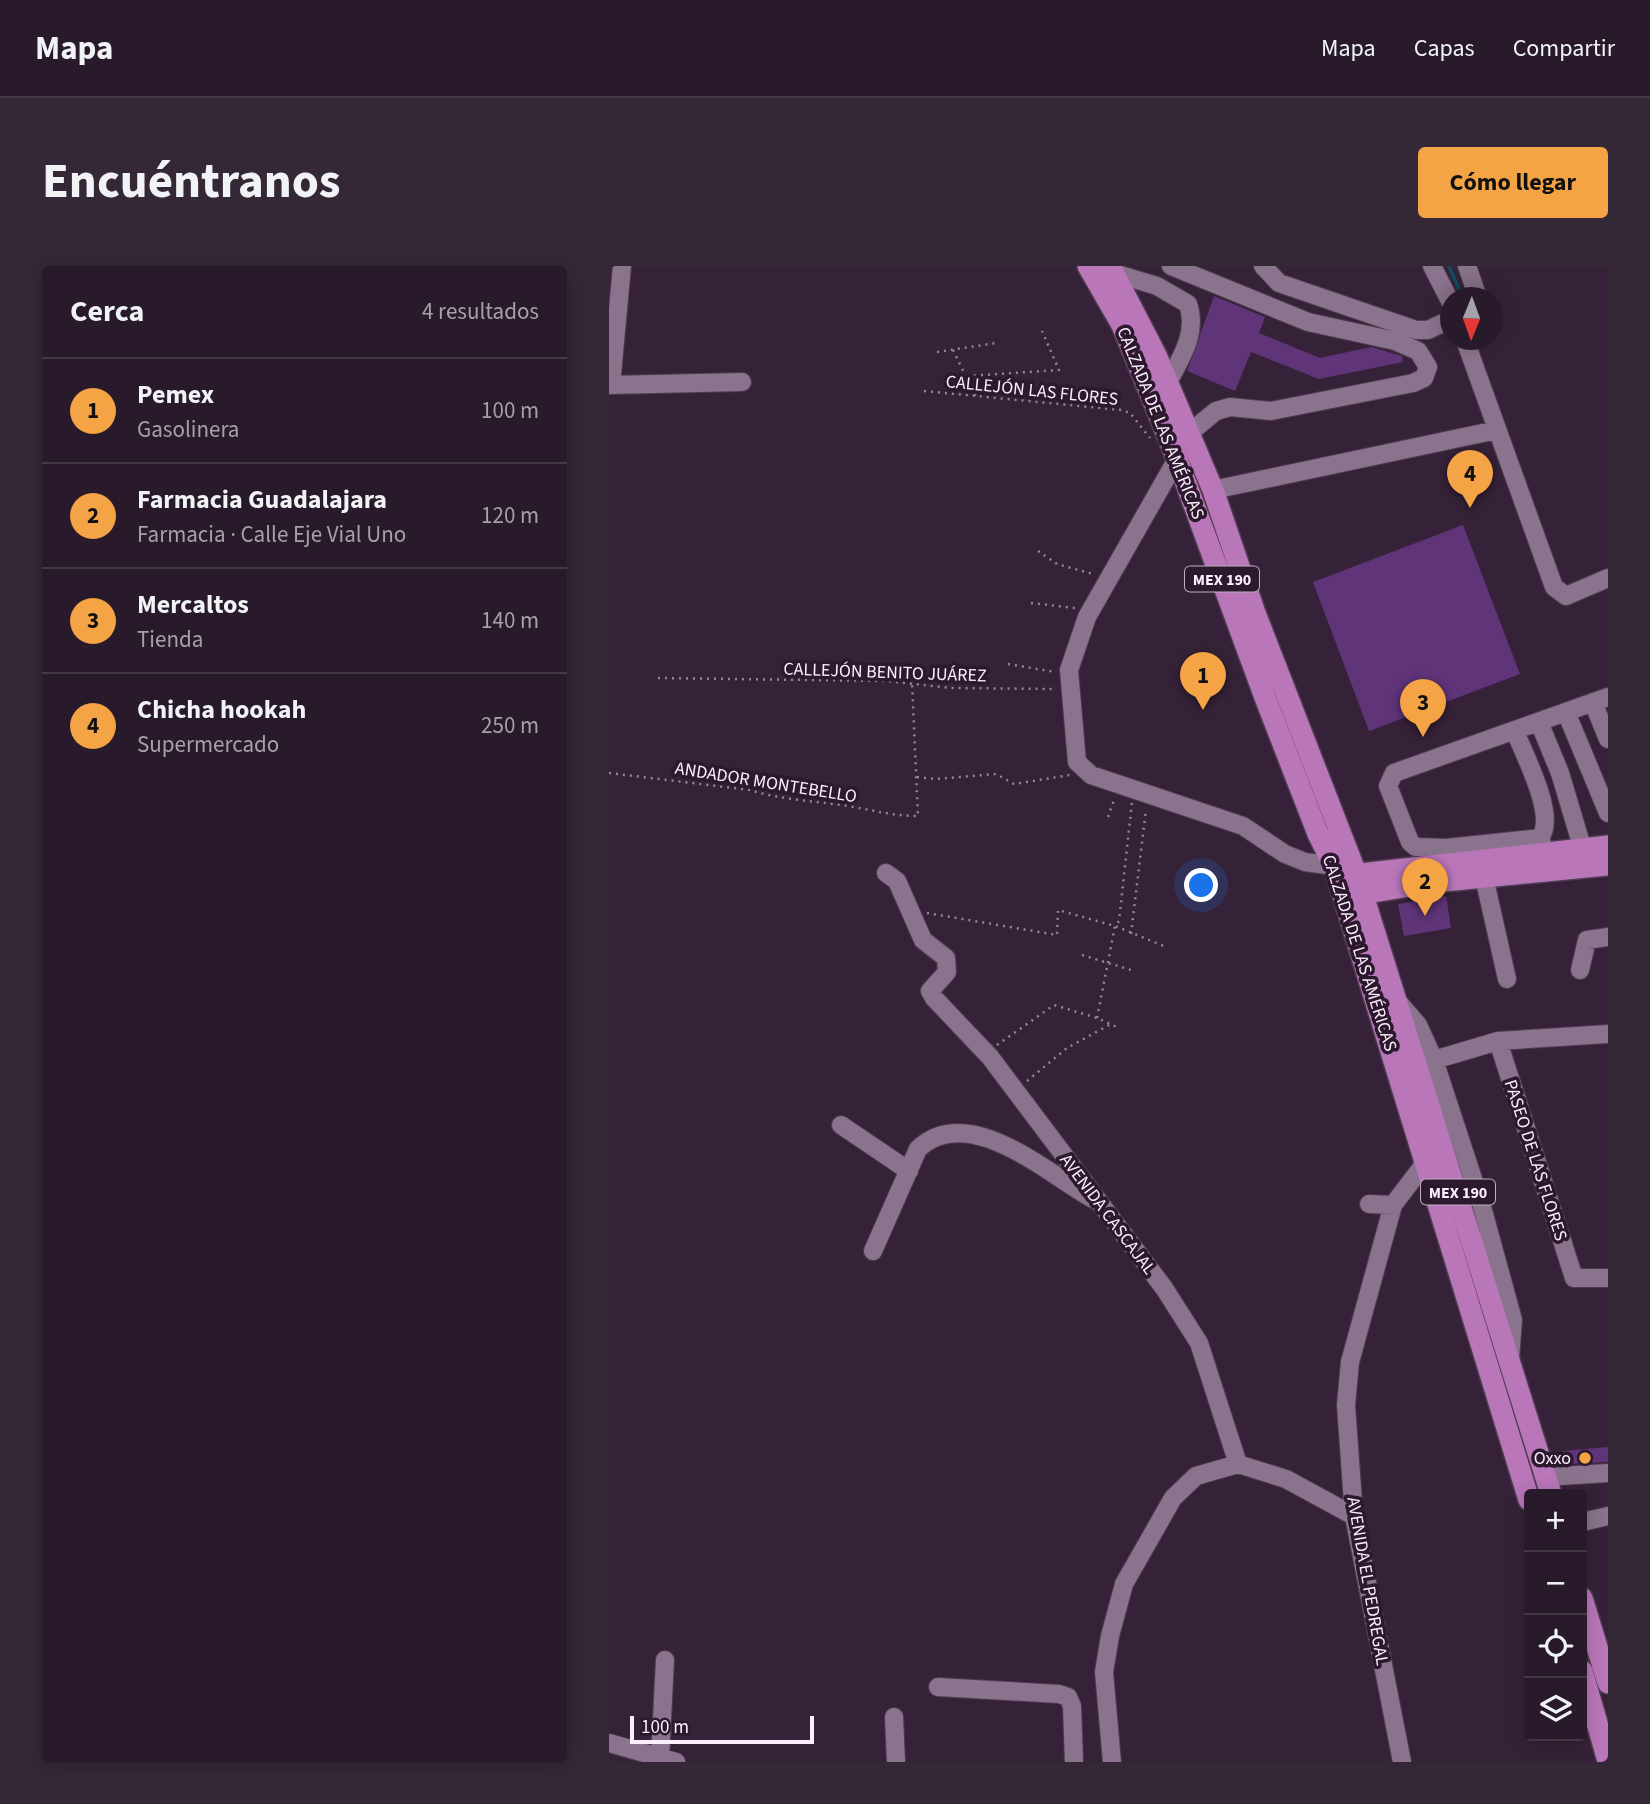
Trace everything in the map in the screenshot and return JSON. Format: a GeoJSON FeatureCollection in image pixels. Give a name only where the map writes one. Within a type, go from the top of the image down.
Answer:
{"type":"FeatureCollection","features":[{"type":"Feature","properties":{"kind":"main road","name":"CALZADA DE LAS AMÉRICAS"},"geometry":{"type":"LineString","coordinates":[[1088,266],[1122,325],[1177,459],[1266,700],[1347,878],[1399,1003],[1548,1486]]}},
{"type":"Feature","properties":{"kind":"main road","name":"CALZADA DE LAS AMÉRICAS"},"geometry":{"type":"LineString","coordinates":[[1112,269],[1156,355],[1213,490],[1347,878],[1425,1163],[1526,1489]]}},
{"type":"Feature","properties":{"kind":"main road"},"geometry":{"type":"LineString","coordinates":[[1347,878],[1543,845],[1593,860]]}},
{"type":"Feature","properties":{"kind":"main road"},"geometry":{"type":"LineString","coordinates":[[1347,878],[1484,877],[1593,860],[1608,846]]}},
{"type":"Feature","properties":{"kind":"main road"},"geometry":{"type":"LineString","coordinates":[[1587,1632],[1608,1683]]}},
{"type":"Feature","properties":{"kind":"main road"},"geometry":{"type":"LineString","coordinates":[[1584,1678],[1608,1761]]}},
{"type":"Feature","properties":{"kind":"street"},"geometry":{"type":"LineString","coordinates":[[622,266],[610,385],[742,382]]}},
{"type":"Feature","properties":{"kind":"street"},"geometry":{"type":"LineString","coordinates":[[1171,266],[1308,322],[1395,341],[1418,351],[1428,367],[1423,378],[1413,383],[1271,411],[1230,407],[1216,411],[1188,434]]}},
{"type":"Feature","properties":{"kind":"street"},"geometry":{"type":"LineString","coordinates":[[1263,266],[1279,283],[1416,330],[1428,330],[1440,324]]}},
{"type":"Feature","properties":{"kind":"street"},"geometry":{"type":"LineString","coordinates":[[1432,266],[1443,287]]}},
{"type":"Feature","properties":{"kind":"street"},"geometry":{"type":"LineString","coordinates":[[1467,266],[1472,287]]}},
{"type":"Feature","properties":{"kind":"street"},"geometry":{"type":"LineString","coordinates":[[1112,269],[1157,286],[1188,304],[1193,318],[1188,343],[1167,384]]}},
{"type":"Feature","properties":{"kind":"street"},"geometry":{"type":"LineString","coordinates":[[1469,350],[1554,587],[1566,596],[1608,578]]}},
{"type":"Feature","properties":{"kind":"street"},"geometry":{"type":"LineString","coordinates":[[1213,490],[1497,430]]}},
{"type":"Feature","properties":{"kind":"street"},"geometry":{"type":"LineString","coordinates":[[1177,459],[1089,610],[1069,681],[1077,762],[1083,771],[1243,826],[1285,854],[1347,878]]}},
{"type":"Feature","properties":{"kind":"street"},"geometry":{"type":"LineString","coordinates":[[1515,732],[1547,815],[1543,845],[1434,849],[1416,847],[1410,842],[1388,786],[1394,774],[1601,699],[1608,739]]}},
{"type":"Feature","properties":{"kind":"street"},"geometry":{"type":"LineString","coordinates":[[1566,712],[1608,813]]}},
{"type":"Feature","properties":{"kind":"street"},"geometry":{"type":"LineString","coordinates":[[1539,722],[1593,860]]}},
{"type":"Feature","properties":{"kind":"street"},"geometry":{"type":"LineString","coordinates":[[886,873],[897,881],[910,911]]}},
{"type":"Feature","properties":{"kind":"street"},"geometry":{"type":"LineString","coordinates":[[1484,877],[1507,979]]}},
{"type":"Feature","properties":{"kind":"street","name":"AVENIDA CASCAJAL"},"geometry":{"type":"LineString","coordinates":[[910,911],[923,940],[946,958],[947,972],[930,991],[986,1053],[1014,1089],[1164,1288],[1199,1343],[1238,1464]]}},
{"type":"Feature","properties":{"kind":"street"},"geometry":{"type":"LineString","coordinates":[[1580,970],[1587,940],[1608,937]]}},
{"type":"Feature","properties":{"kind":"street"},"geometry":{"type":"LineString","coordinates":[[1399,1003],[1419,1025],[1434,1060],[1481,1203],[1513,1320],[1510,1359]]}},
{"type":"Feature","properties":{"kind":"street"},"geometry":{"type":"LineString","coordinates":[[1434,1060],[1498,1041],[1608,1034]]}},
{"type":"Feature","properties":{"kind":"street","name":"PASEO DE LAS FLORES"},"geometry":{"type":"LineString","coordinates":[[1498,1041],[1574,1278],[1608,1278]]}},
{"type":"Feature","properties":{"kind":"street"},"geometry":{"type":"LineString","coordinates":[[841,1125],[909,1171]]}},
{"type":"Feature","properties":{"kind":"street"},"geometry":{"type":"LineString","coordinates":[[873,1251],[918,1149],[927,1140],[965,1134],[990,1138],[1099,1202]]}},
{"type":"Feature","properties":{"kind":"street","name":"AVENIDA EL PEDREGAL"},"geometry":{"type":"LineString","coordinates":[[1402,1762],[1354,1516],[1346,1405],[1350,1362],[1393,1205],[1425,1163]]}},
{"type":"Feature","properties":{"kind":"street"},"geometry":{"type":"LineString","coordinates":[[1369,1204],[1393,1205]]}},
{"type":"Feature","properties":{"kind":"street"},"geometry":{"type":"LineString","coordinates":[[1112,1762],[1104,1672],[1110,1636],[1124,1584],[1173,1498],[1196,1476],[1238,1464],[1286,1479],[1354,1516]]}},
{"type":"Feature","properties":{"kind":"street"},"geometry":{"type":"LineString","coordinates":[[1548,1486],[1608,1473]]}},
{"type":"Feature","properties":{"kind":"street"},"geometry":{"type":"LineString","coordinates":[[1587,1521],[1608,1516]]}},
{"type":"Feature","properties":{"kind":"street"},"geometry":{"type":"LineString","coordinates":[[609,1743],[668,1760],[665,1660]]}},
{"type":"Feature","properties":{"kind":"street"},"geometry":{"type":"LineString","coordinates":[[938,1687],[1059,1694],[1068,1697],[1072,1706],[1074,1762]]}},
{"type":"Feature","properties":{"kind":"street"},"geometry":{"type":"LineString","coordinates":[[894,1717],[896,1762]]}},
{"type":"Feature","properties":{"kind":"path"},"geometry":{"type":"LineString","coordinates":[[967,376],[1059,370],[1042,331]]}},
{"type":"Feature","properties":{"kind":"path"},"geometry":{"type":"LineString","coordinates":[[937,352],[996,343]]}},
{"type":"Feature","properties":{"kind":"path"},"geometry":{"type":"LineString","coordinates":[[953,349],[977,397]]}},
{"type":"Feature","properties":{"kind":"path","name":"CALLEJÓN LAS FLORES"},"geometry":{"type":"LineString","coordinates":[[924,391],[1121,410],[1131,413],[1150,438],[1167,439]]}},
{"type":"Feature","properties":{"kind":"path"},"geometry":{"type":"LineString","coordinates":[[1038,551],[1057,564],[1107,578]]}},
{"type":"Feature","properties":{"kind":"path"},"geometry":{"type":"LineString","coordinates":[[1031,603],[1089,610]]}},
{"type":"Feature","properties":{"kind":"path"},"geometry":{"type":"LineString","coordinates":[[1008,664],[1069,681]]}},
{"type":"Feature","properties":{"kind":"path","name":"CALLEJÓN BENITO JUÁREZ"},"geometry":{"type":"LineString","coordinates":[[658,678],[912,683],[951,688],[1069,681]]}},
{"type":"Feature","properties":{"kind":"path"},"geometry":{"type":"LineString","coordinates":[[912,683],[916,777],[936,779],[996,774],[1008,782],[1027,784],[1083,771]]}},
{"type":"Feature","properties":{"kind":"path","name":"ANDADOR MONTEBELLO"},"geometry":{"type":"LineString","coordinates":[[609,773],[750,790],[771,797],[849,806],[881,814],[918,816],[916,777]]}},
{"type":"Feature","properties":{"kind":"path"},"geometry":{"type":"LineString","coordinates":[[1108,817],[1134,789]]}},
{"type":"Feature","properties":{"kind":"path"},"geometry":{"type":"LineString","coordinates":[[1097,1018],[1115,926],[1119,921],[1134,789]]}},
{"type":"Feature","properties":{"kind":"path"},"geometry":{"type":"LineString","coordinates":[[1131,934],[1134,789]]}},
{"type":"Feature","properties":{"kind":"path"},"geometry":{"type":"LineString","coordinates":[[910,911],[1057,935],[1058,910],[1115,926],[1166,947]]}},
{"type":"Feature","properties":{"kind":"path"},"geometry":{"type":"LineString","coordinates":[[1082,955],[1131,970]]}},
{"type":"Feature","properties":{"kind":"path"},"geometry":{"type":"LineString","coordinates":[[986,1053],[1055,1005],[1119,1028]]}},
{"type":"Feature","properties":{"kind":"path"},"geometry":{"type":"LineString","coordinates":[[1014,1089],[1040,1073],[1067,1048],[1111,1024]]}},
{"type":"Feature","properties":{"kind":"building"},"geometry":{"type":"Polygon","coordinates":[[[1214,296],[1265,317],[1259,333],[1320,358],[1371,347],[1402,356],[1403,362],[1319,379],[1251,352],[1235,391],[1187,371],[1214,296]]]}},
{"type":"Feature","properties":{"kind":"building"},"geometry":{"type":"Polygon","coordinates":[[[1463,525],[1520,674],[1369,731],[1313,582],[1463,525]]]}},
{"type":"Feature","properties":{"kind":"building"},"geometry":{"type":"Polygon","coordinates":[[[1446,896],[1451,928],[1404,936],[1398,904],[1446,896]]]}},
{"type":"Feature","properties":{"kind":"building","name":"Oxxo"},"geometry":{"type":"Polygon","coordinates":[[[1608,1447],[1608,1462],[1564,1464],[1562,1451],[1608,1447]]]}},
{"type":"Feature","properties":{"kind":"waterway"},"geometry":{"type":"LineString","coordinates":[[1449,266],[1458,287]]}},
{"type":"Feature","properties":{"kind":"place","name":"Chicha hookah"},"geometry":{"type":"Point","coordinates":[1470,508]}},
{"type":"Feature","properties":{"kind":"place","name":"Pemex"},"geometry":{"type":"Point","coordinates":[1203,710]}},
{"type":"Feature","properties":{"kind":"place","name":"Mercaltos"},"geometry":{"type":"Point","coordinates":[1423,737]}},
{"type":"Feature","properties":{"kind":"place","name":"Farmacia Guadalajara"},"geometry":{"type":"Point","coordinates":[1425,916]}},
{"type":"Feature","properties":{"kind":"place","name":"Oxxo"},"geometry":{"type":"Point","coordinates":[1585,1458]}}]}
